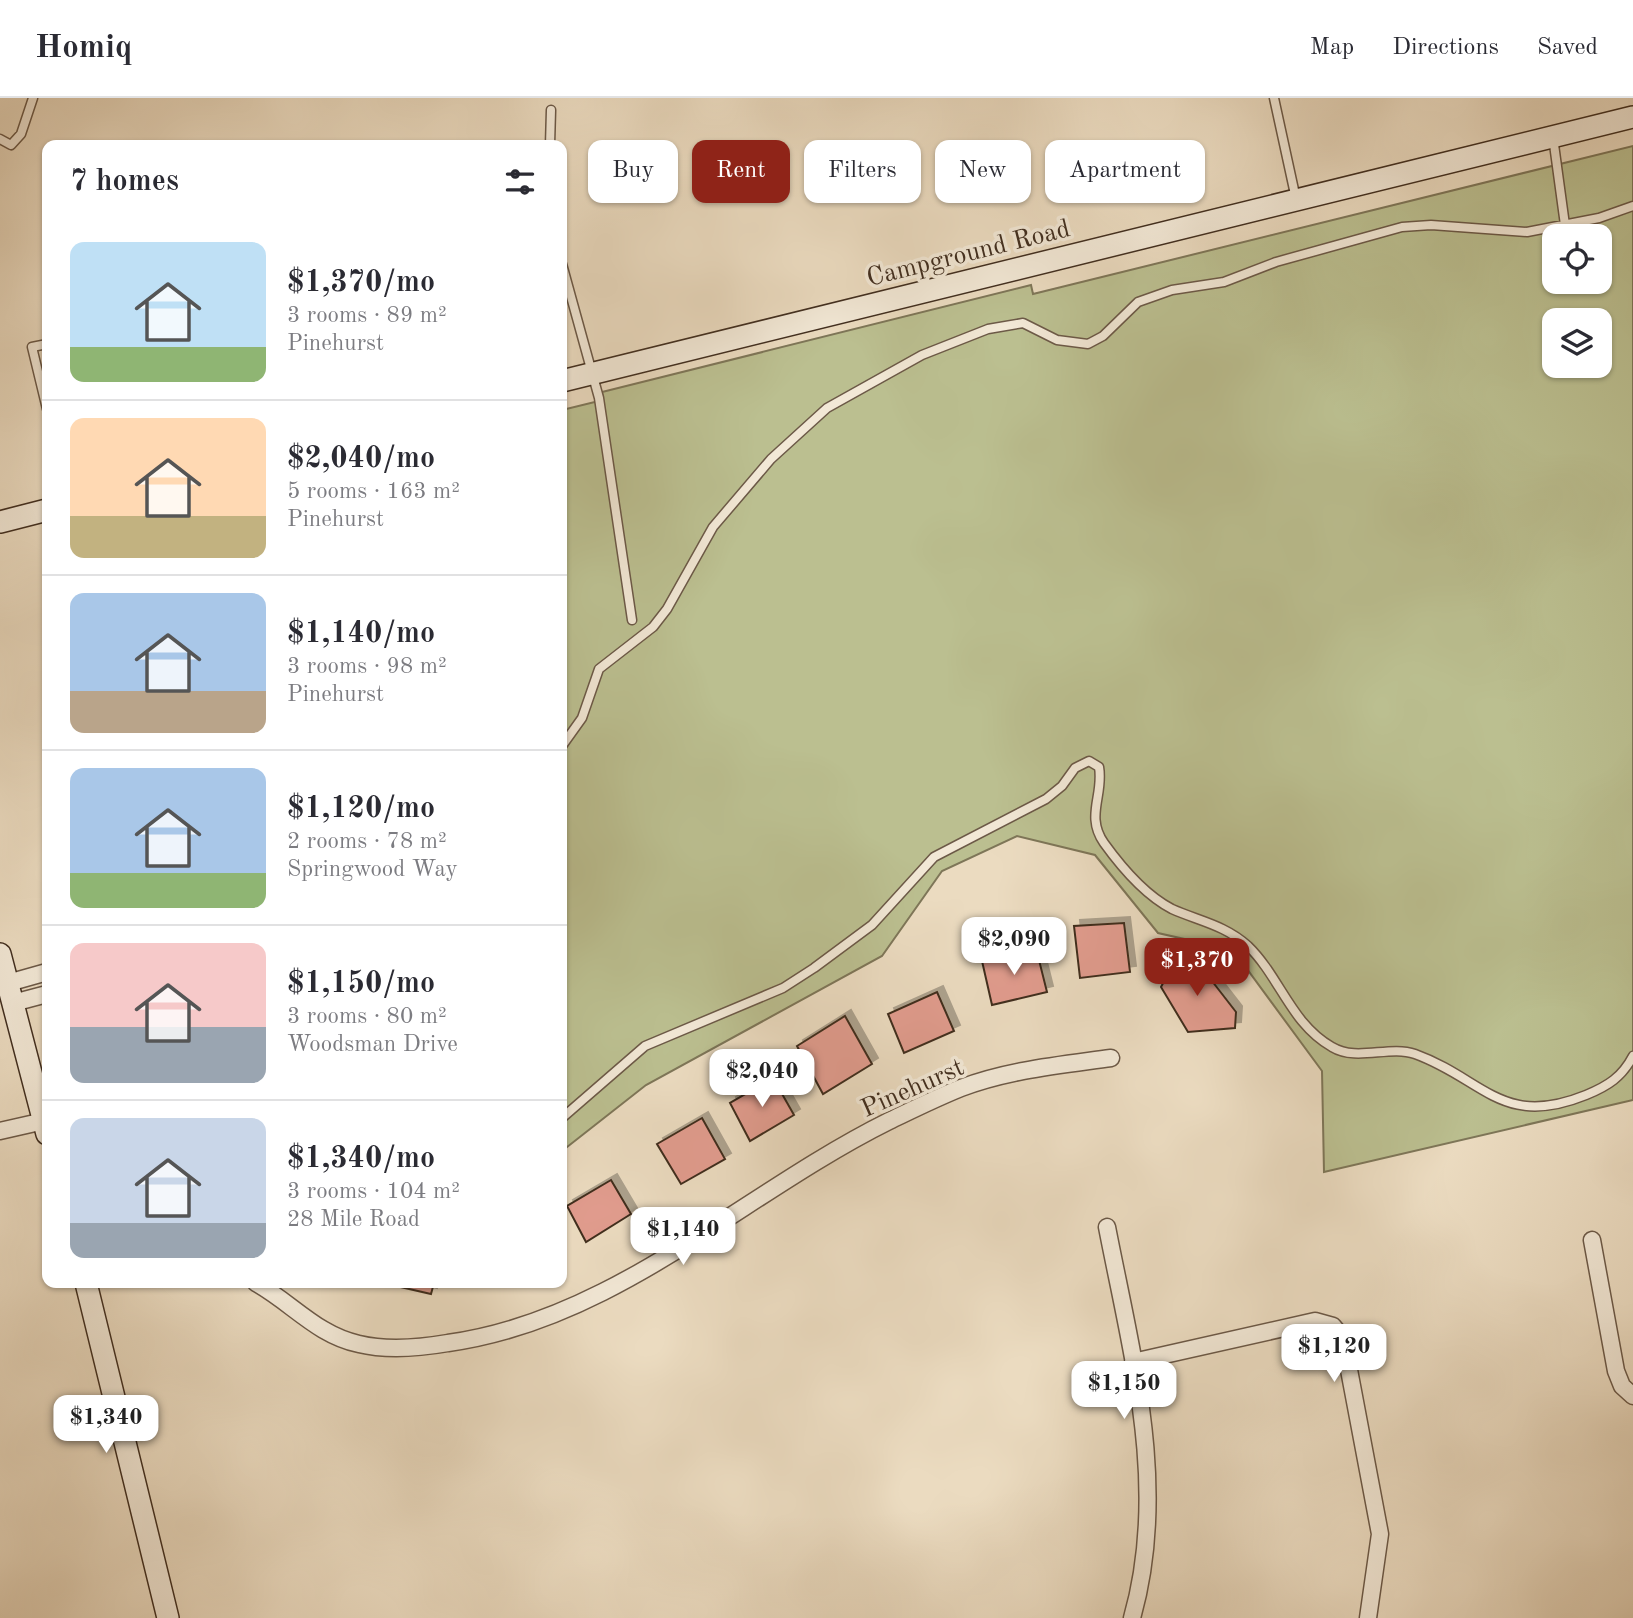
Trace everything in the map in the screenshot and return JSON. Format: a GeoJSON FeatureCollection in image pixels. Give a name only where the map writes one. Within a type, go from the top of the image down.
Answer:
{"type":"FeatureCollection","features":[{"type":"Feature","properties":{"kind":"street","name":"Campground Road"},"geometry":{"type":"LineString","coordinates":[[567,380],[1633,117]]}},
{"type":"Feature","properties":{"kind":"street"},"geometry":{"type":"LineString","coordinates":[[0,522],[42,511]]}},
{"type":"Feature","properties":{"kind":"street"},"geometry":{"type":"LineString","coordinates":[[0,954],[42,1113]]}},
{"type":"Feature","properties":{"kind":"street"},"geometry":{"type":"LineString","coordinates":[[11,993],[42,975]]}},
{"type":"Feature","properties":{"kind":"street"},"geometry":{"type":"LineString","coordinates":[[11,993],[42,994]]}},
{"type":"Feature","properties":{"kind":"street","name":"Pinehurst"},"geometry":{"type":"LineString","coordinates":[[263,1288],[321,1331],[359,1344],[411,1349],[485,1338],[541,1321],[631,1278],[886,1122],[962,1087],[1019,1072],[1111,1058]]}},
{"type":"Feature","properties":{"kind":"street"},"geometry":{"type":"LineString","coordinates":[[0,1131],[42,1128]]}},
{"type":"Feature","properties":{"kind":"street"},"geometry":{"type":"LineString","coordinates":[[1107,1227],[1144,1432],[1149,1503],[1144,1562],[1132,1618]]}},
{"type":"Feature","properties":{"kind":"street"},"geometry":{"type":"LineString","coordinates":[[1592,1240],[1616,1371],[1622,1386],[1633,1396]]}},
{"type":"Feature","properties":{"kind":"street"},"geometry":{"type":"LineString","coordinates":[[87,1288],[168,1618]]}},
{"type":"Feature","properties":{"kind":"street"},"geometry":{"type":"LineString","coordinates":[[1133,1362],[1315,1321],[1334,1325],[1343,1338],[1380,1534],[1368,1618]]}},
{"type":"Feature","properties":{"kind":"lane"},"geometry":{"type":"LineString","coordinates":[[0,139],[11,145],[18,140],[33,98]]}},
{"type":"Feature","properties":{"kind":"lane"},"geometry":{"type":"LineString","coordinates":[[1274,98],[1296,199]]}},
{"type":"Feature","properties":{"kind":"lane"},"geometry":{"type":"LineString","coordinates":[[551,110],[551,140]]}},
{"type":"Feature","properties":{"kind":"lane"},"geometry":{"type":"LineString","coordinates":[[1553,137],[1565,224]]}},
{"type":"Feature","properties":{"kind":"lane"},"geometry":{"type":"LineString","coordinates":[[1569,224],[1633,206]]}},
{"type":"Feature","properties":{"kind":"lane"},"geometry":{"type":"LineString","coordinates":[[567,739],[582,718],[599,669],[653,627],[667,608],[713,527],[771,459],[827,408],[922,355],[988,329],[1023,323],[1057,340],[1088,344],[1103,337],[1138,302],[1172,290],[1224,282],[1276,262],[1402,227],[1444,226],[1512,233],[1542,228]]}},
{"type":"Feature","properties":{"kind":"lane"},"geometry":{"type":"LineString","coordinates":[[567,282],[592,373],[614,488],[632,620]]}},
{"type":"Feature","properties":{"kind":"lane"},"geometry":{"type":"LineString","coordinates":[[42,345],[32,347],[42,388]]}},
{"type":"Feature","properties":{"kind":"lane"},"geometry":{"type":"LineString","coordinates":[[567,1114],[653,1042],[783,988],[814,968],[872,925],[934,856],[1046,799],[1062,786],[1075,768],[1089,761],[1099,767],[1100,772],[1094,821],[1111,851],[1152,897],[1184,914],[1212,922],[1246,945],[1270,974],[1292,1010],[1334,1049],[1363,1053],[1400,1050],[1416,1055],[1492,1098],[1547,1108],[1562,1105],[1621,1077],[1633,1056]]}},
{"type":"Feature","properties":{"kind":"green space"},"geometry":{"type":"Polygon","coordinates":[[[1633,146],[1633,1100],[1324,1172],[1322,1071],[1233,950],[1158,933],[1095,855],[1017,836],[942,871],[882,956],[646,1085],[567,1147],[567,409],[603,400],[602,392],[1031,285],[1033,294],[1633,146]]]}},
{"type":"Feature","properties":{"kind":"building"},"geometry":{"type":"Polygon","coordinates":[[[1124,923],[1130,972],[1080,978],[1074,926],[1124,923]]]}},
{"type":"Feature","properties":{"kind":"building"},"geometry":{"type":"Polygon","coordinates":[[[1036,948],[1047,992],[992,1005],[982,961],[1036,948]]]}},
{"type":"Feature","properties":{"kind":"building"},"geometry":{"type":"Polygon","coordinates":[[[1178,955],[1198,963],[1236,1012],[1235,1028],[1188,1032],[1161,987],[1178,955]]]}},
{"type":"Feature","properties":{"kind":"building"},"geometry":{"type":"Polygon","coordinates":[[[937,992],[954,1031],[904,1053],[888,1014],[937,992]]]}},
{"type":"Feature","properties":{"kind":"building"},"geometry":{"type":"Polygon","coordinates":[[[845,1016],[872,1064],[823,1094],[797,1046],[845,1016]]]}},
{"type":"Feature","properties":{"kind":"building"},"geometry":{"type":"Polygon","coordinates":[[[773,1078],[794,1115],[750,1141],[730,1103],[773,1078]]]}},
{"type":"Feature","properties":{"kind":"building"},"geometry":{"type":"Polygon","coordinates":[[[702,1118],[725,1159],[681,1184],[657,1144],[702,1118]]]}},
{"type":"Feature","properties":{"kind":"building"},"geometry":{"type":"Polygon","coordinates":[[[611,1180],[631,1214],[586,1242],[567,1206],[611,1180]]]}},
{"type":"Feature","properties":{"kind":"building"},"geometry":{"type":"Polygon","coordinates":[[[405,1288],[433,1288],[431,1294],[405,1288]]]}}]}
